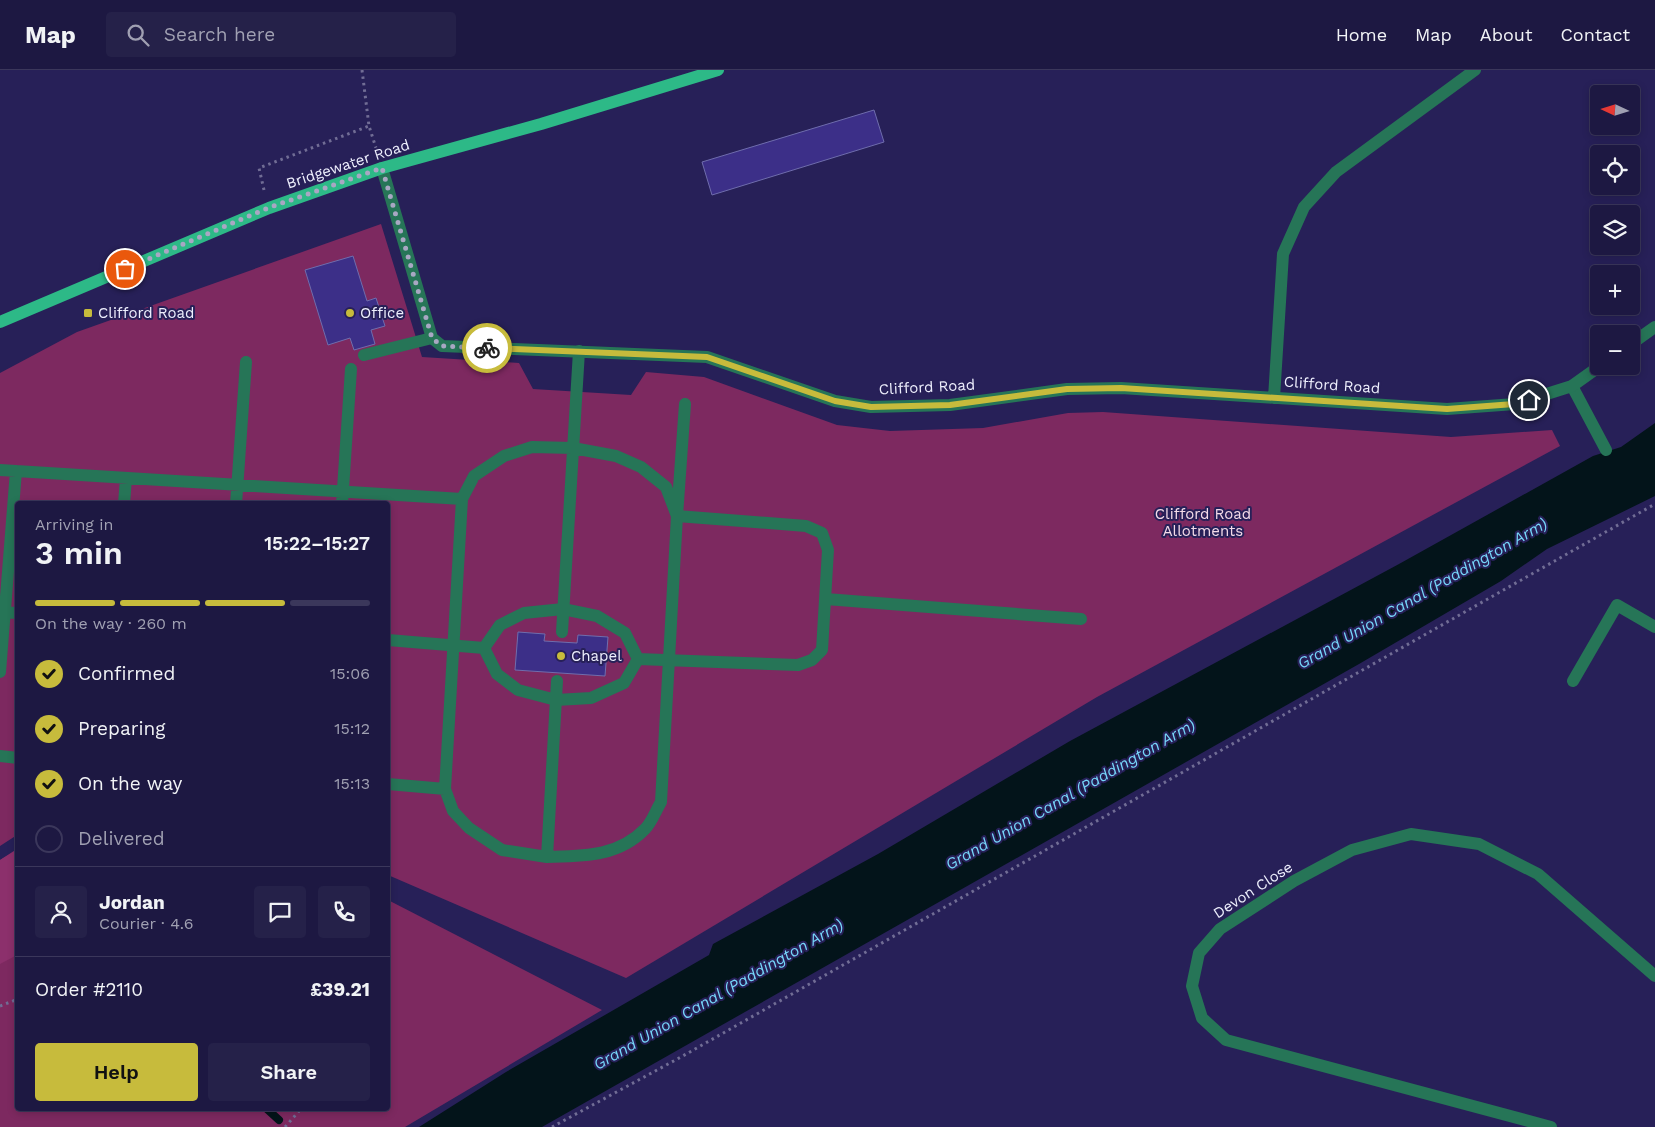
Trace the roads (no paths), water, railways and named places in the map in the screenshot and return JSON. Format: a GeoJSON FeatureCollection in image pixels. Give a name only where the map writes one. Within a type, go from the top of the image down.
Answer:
{"type":"FeatureCollection","features":[{"type":"Feature","properties":{"kind":"main road","name":"Bridgewater Road"},"geometry":{"type":"LineString","coordinates":[[0,322],[268,208],[382,168],[541,124],[718,70]]}},
{"type":"Feature","properties":{"kind":"street"},"geometry":{"type":"LineString","coordinates":[[1274,398],[1283,254],[1304,207],[1336,172],[1474,70]]}},
{"type":"Feature","properties":{"kind":"street"},"geometry":{"type":"LineString","coordinates":[[364,355],[432,338],[382,168]]}},
{"type":"Feature","properties":{"kind":"street"},"geometry":{"type":"LineString","coordinates":[[1640,338],[1655,327]]}},
{"type":"Feature","properties":{"kind":"street","name":"Clifford Road"},"geometry":{"type":"LineString","coordinates":[[432,338],[442,346],[707,357],[835,401],[871,407],[950,405],[1067,389],[1121,388],[1447,409],[1514,404],[1572,386],[1590,373]]}},
{"type":"Feature","properties":{"kind":"street"},"geometry":{"type":"LineString","coordinates":[[562,632],[579,351]]}},
{"type":"Feature","properties":{"kind":"street"},"geometry":{"type":"LineString","coordinates":[[236,501],[246,362]]}},
{"type":"Feature","properties":{"kind":"street"},"geometry":{"type":"LineString","coordinates":[[342,498],[352,369]]}},
{"type":"Feature","properties":{"kind":"street"},"geometry":{"type":"LineString","coordinates":[[1572,386],[1606,450]]}},
{"type":"Feature","properties":{"kind":"street"},"geometry":{"type":"LineString","coordinates":[[677,516],[666,487],[641,467],[616,456],[573,448],[532,447],[504,456],[474,476],[462,500],[445,789],[453,811],[469,828],[502,850],[547,857],[592,856],[627,843],[646,828],[661,802],[684,404]]}},
{"type":"Feature","properties":{"kind":"street"},"geometry":{"type":"LineString","coordinates":[[0,470],[237,486],[342,498],[462,500]]}},
{"type":"Feature","properties":{"kind":"street"},"geometry":{"type":"LineString","coordinates":[[0,672],[7,612],[16,471]]}},
{"type":"Feature","properties":{"kind":"street"},"geometry":{"type":"LineString","coordinates":[[124,501],[126,478]]}},
{"type":"Feature","properties":{"kind":"street"},"geometry":{"type":"LineString","coordinates":[[638,660],[798,665],[812,660],[822,650],[828,550],[822,533],[806,526],[677,516]]}},
{"type":"Feature","properties":{"kind":"street"},"geometry":{"type":"LineString","coordinates":[[826,599],[1081,619]]}},
{"type":"Feature","properties":{"kind":"street"},"geometry":{"type":"LineString","coordinates":[[1573,681],[1617,605],[1655,627]]}},
{"type":"Feature","properties":{"kind":"street"},"geometry":{"type":"LineString","coordinates":[[484,648],[500,625],[524,613],[563,608],[597,616],[625,632],[638,660]]}},
{"type":"Feature","properties":{"kind":"street"},"geometry":{"type":"LineString","coordinates":[[390,640],[484,648]]}},
{"type":"Feature","properties":{"kind":"street"},"geometry":{"type":"LineString","coordinates":[[484,648],[497,674],[518,690],[556,700],[591,698],[624,683],[638,660]]}},
{"type":"Feature","properties":{"kind":"street"},"geometry":{"type":"LineString","coordinates":[[547,857],[557,682]]}},
{"type":"Feature","properties":{"kind":"street"},"geometry":{"type":"LineString","coordinates":[[0,756],[15,758]]}},
{"type":"Feature","properties":{"kind":"street"},"geometry":{"type":"LineString","coordinates":[[390,784],[445,789]]}},
{"type":"Feature","properties":{"kind":"street","name":"Devon Close"},"geometry":{"type":"LineString","coordinates":[[1551,1127],[1226,1040],[1202,1018],[1192,986],[1200,953],[1220,929],[1294,881],[1352,850],[1411,834],[1479,844],[1538,874],[1655,976]]}},
{"type":"Feature","properties":{"kind":"water","name":"Grand Union Canal (Paddington Arm)"},"geometry":{"type":"Polygon","coordinates":[[[1655,423],[1655,496],[1547,549],[1501,581],[1359,664],[542,1127],[419,1127],[506,1072],[709,955],[713,944],[878,854],[1070,741],[1399,564],[1593,456],[1621,447],[1655,423]]]}},
{"type":"Feature","properties":{"kind":"waterway"},"geometry":{"type":"LineString","coordinates":[[269,1111],[279,1120]]}},
{"type":"Feature","properties":{"kind":"place","name":"Clifford Road"},"geometry":{"type":"Point","coordinates":[88,313]}},
{"type":"Feature","properties":{"kind":"place","name":"Office"},"geometry":{"type":"Point","coordinates":[350,313]}},
{"type":"Feature","properties":{"kind":"place","name":"Chapel"},"geometry":{"type":"Point","coordinates":[561,656]}},
{"type":"Feature","properties":{"kind":"park label","name":"Clifford Road Allotments"},"geometry":{"type":"Point","coordinates":[1203,522]}}]}
